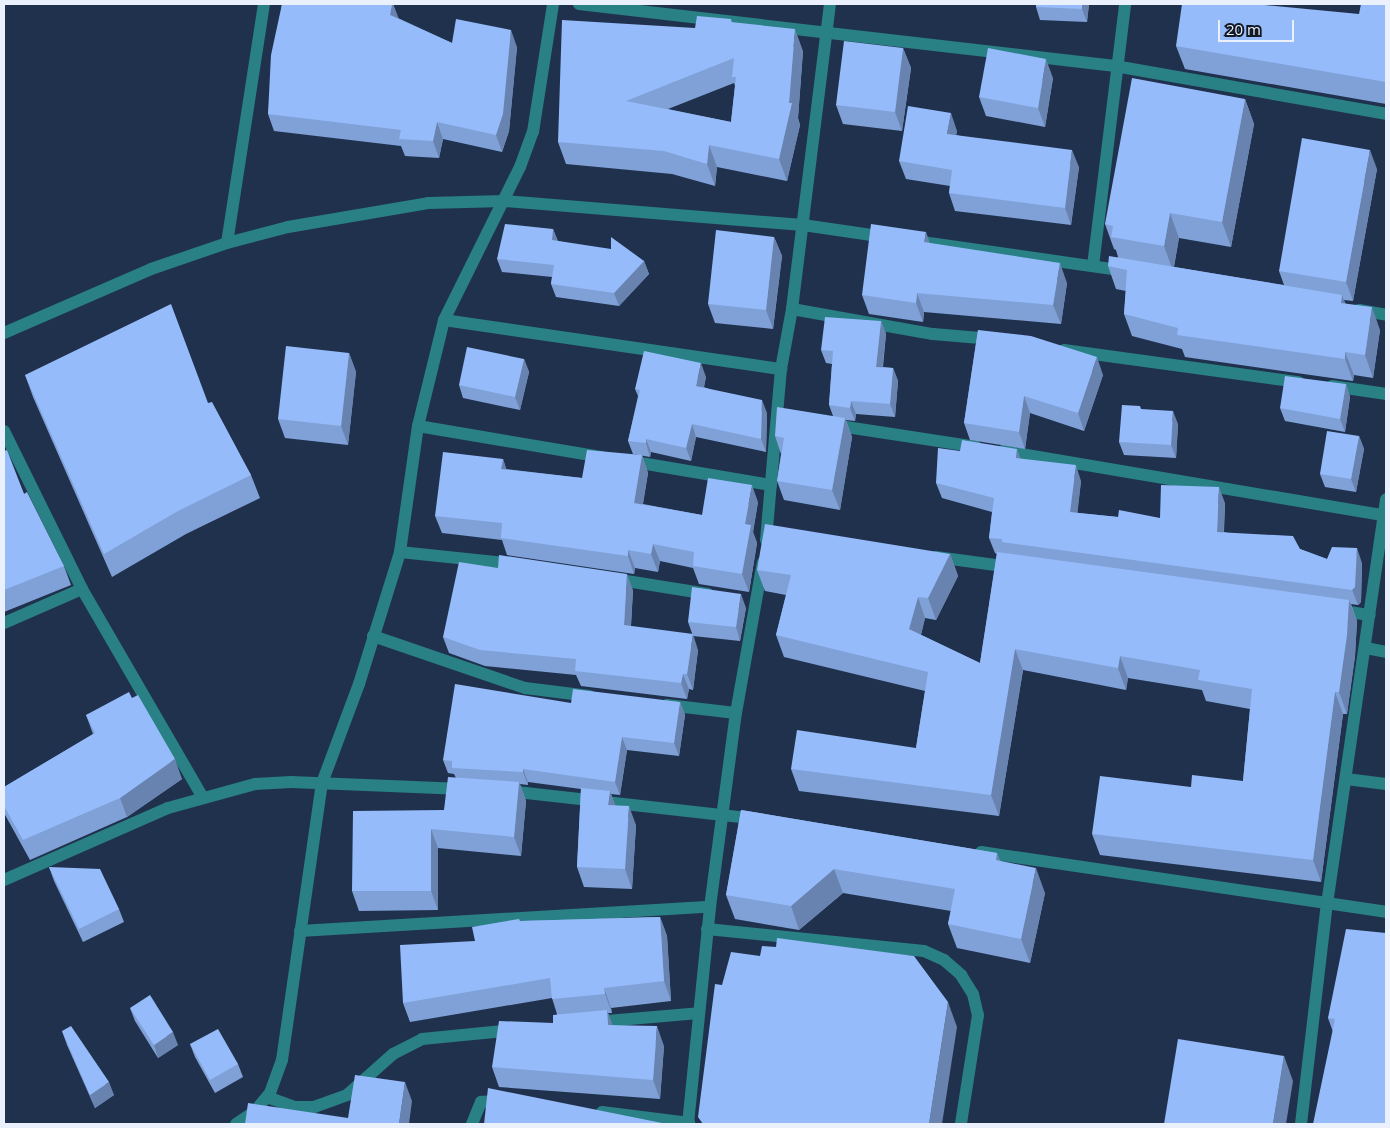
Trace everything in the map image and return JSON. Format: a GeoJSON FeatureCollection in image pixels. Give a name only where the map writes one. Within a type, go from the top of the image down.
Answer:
{"type":"FeatureCollection","features":[{"type":"Feature","properties":{"kind":"street"},"geometry":{"type":"LineString","coordinates":[[227,243],[264,4]]}},
{"type":"Feature","properties":{"kind":"street"},"geometry":{"type":"LineString","coordinates":[[236,1124],[267,1098],[282,1060],[322,783],[359,684],[400,552],[418,426],[444,320],[504,201],[533,132],[553,4]]}},
{"type":"Feature","properties":{"kind":"street"},"geometry":{"type":"LineString","coordinates":[[579,4],[826,31],[1115,66],[1386,114]]}},
{"type":"Feature","properties":{"kind":"street"},"geometry":{"type":"LineString","coordinates":[[592,1111],[688,1124],[710,907],[736,713],[752,601],[772,535],[771,486],[783,417],[781,369],[792,309],[830,4]]}},
{"type":"Feature","properties":{"kind":"street"},"geometry":{"type":"LineString","coordinates":[[1093,266],[1115,66],[1125,4]]}},
{"type":"Feature","properties":{"kind":"street"},"geometry":{"type":"LineString","coordinates":[[4,333],[151,269],[227,243],[288,227],[428,203],[504,201],[803,225],[1142,274]]}},
{"type":"Feature","properties":{"kind":"street"},"geometry":{"type":"LineString","coordinates":[[1347,308],[1386,315]]}},
{"type":"Feature","properties":{"kind":"street"},"geometry":{"type":"LineString","coordinates":[[792,309],[933,334],[1009,341]]}},
{"type":"Feature","properties":{"kind":"street"},"geometry":{"type":"LineString","coordinates":[[444,320],[781,369]]}},
{"type":"Feature","properties":{"kind":"street"},"geometry":{"type":"LineString","coordinates":[[1046,347],[1386,394]]}},
{"type":"Feature","properties":{"kind":"street"},"geometry":{"type":"LineString","coordinates":[[817,422],[1383,515]]}},
{"type":"Feature","properties":{"kind":"street"},"geometry":{"type":"LineString","coordinates":[[418,426],[771,486]]}},
{"type":"Feature","properties":{"kind":"street"},"geometry":{"type":"LineString","coordinates":[[4,431],[82,589],[203,798]]}},
{"type":"Feature","properties":{"kind":"street"},"geometry":{"type":"LineString","coordinates":[[1301,1124],[1327,904],[1366,648],[1386,499]]}},
{"type":"Feature","properties":{"kind":"street"},"geometry":{"type":"LineString","coordinates":[[400,552],[532,566]]}},
{"type":"Feature","properties":{"kind":"street"},"geometry":{"type":"LineString","coordinates":[[925,555],[1024,568]]}},
{"type":"Feature","properties":{"kind":"street"},"geometry":{"type":"LineString","coordinates":[[600,577],[718,595]]}},
{"type":"Feature","properties":{"kind":"street"},"geometry":{"type":"LineString","coordinates":[[4,623],[82,589]]}},
{"type":"Feature","properties":{"kind":"street"},"geometry":{"type":"LineString","coordinates":[[1320,608],[1370,615]]}},
{"type":"Feature","properties":{"kind":"street"},"geometry":{"type":"LineString","coordinates":[[373,636],[525,688],[604,697]]}},
{"type":"Feature","properties":{"kind":"street"},"geometry":{"type":"LineString","coordinates":[[1366,648],[1386,652]]}},
{"type":"Feature","properties":{"kind":"street"},"geometry":{"type":"LineString","coordinates":[[651,703],[736,713]]}},
{"type":"Feature","properties":{"kind":"street"},"geometry":{"type":"LineString","coordinates":[[1346,779],[1386,784]]}},
{"type":"Feature","properties":{"kind":"street"},"geometry":{"type":"LineString","coordinates":[[4,880],[168,808],[255,784],[322,783],[485,790],[723,814],[772,821]]}},
{"type":"Feature","properties":{"kind":"street"},"geometry":{"type":"LineString","coordinates":[[966,850],[1386,912]]}},
{"type":"Feature","properties":{"kind":"street"},"geometry":{"type":"LineString","coordinates":[[300,931],[710,907]]}},
{"type":"Feature","properties":{"kind":"street"},"geometry":{"type":"LineString","coordinates":[[708,930],[924,952],[944,960],[961,975],[973,994],[978,1015],[961,1124]]}},
{"type":"Feature","properties":{"kind":"street"},"geometry":{"type":"LineString","coordinates":[[580,1024],[699,1013]]}},
{"type":"Feature","properties":{"kind":"street"},"geometry":{"type":"LineString","coordinates":[[267,1098],[294,1106],[314,1106],[347,1095],[393,1054],[422,1039],[531,1028]]}},
{"type":"Feature","properties":{"kind":"street"},"geometry":{"type":"LineString","coordinates":[[472,1124],[481,1102],[496,1099],[515,1101]]}},
{"type":"Feature","properties":{"kind":"building"},"geometry":{"type":"Polygon","coordinates":[[[282,4],[392,4],[390,15],[452,43],[456,19],[511,30],[503,114],[496,135],[437,122],[433,141],[399,139],[401,130],[268,114],[271,55],[282,4]]]}},
{"type":"Feature","properties":{"kind":"building"},"geometry":{"type":"Polygon","coordinates":[[[1036,4],[1082,4],[1082,9],[1036,7],[1036,4]]]}},
{"type":"Feature","properties":{"kind":"building"},"geometry":{"type":"Polygon","coordinates":[[[1182,4],[1254,4],[1359,14],[1361,4],[1386,4],[1386,82],[1176,46],[1182,4]]]}},
{"type":"Feature","properties":{"kind":"building"},"geometry":{"type":"Polygon","coordinates":[[[697,16],[795,29],[789,103],[792,103],[779,159],[709,145],[707,164],[664,151],[558,142],[562,20],[695,28],[697,16]],[[734,58],[626,101],[731,122],[736,77],[732,77],[734,58]]]}},
{"type":"Feature","properties":{"kind":"building"},"geometry":{"type":"Polygon","coordinates":[[[844,41],[903,48],[895,112],[836,105],[844,41]]]}},
{"type":"Feature","properties":{"kind":"building"},"geometry":{"type":"Polygon","coordinates":[[[988,48],[1046,59],[1038,108],[979,97],[988,48]]]}},
{"type":"Feature","properties":{"kind":"building"},"geometry":{"type":"Polygon","coordinates":[[[1132,78],[1245,99],[1222,222],[1170,213],[1164,246],[1111,237],[1113,226],[1105,224],[1132,78]]]}},
{"type":"Feature","properties":{"kind":"building"},"geometry":{"type":"Polygon","coordinates":[[[908,106],[951,113],[947,134],[1072,150],[1065,208],[949,193],[952,170],[899,161],[908,106]]]}},
{"type":"Feature","properties":{"kind":"building"},"geometry":{"type":"Polygon","coordinates":[[[1302,138],[1370,150],[1346,282],[1279,271],[1302,138]]]}},
{"type":"Feature","properties":{"kind":"building"},"geometry":{"type":"Polygon","coordinates":[[[505,224],[553,229],[552,240],[611,249],[611,237],[644,261],[614,293],[551,284],[554,265],[497,259],[505,224]]]}},
{"type":"Feature","properties":{"kind":"building"},"geometry":{"type":"Polygon","coordinates":[[[871,224],[926,232],[924,242],[1060,263],[1053,305],[917,293],[916,303],[862,295],[871,224]]]}},
{"type":"Feature","properties":{"kind":"building"},"geometry":{"type":"Polygon","coordinates":[[[716,230],[774,237],[766,310],[708,304],[716,230]]]}},
{"type":"Feature","properties":{"kind":"building"},"geometry":{"type":"Polygon","coordinates":[[[1109,256],[1342,295],[1341,303],[1372,307],[1365,355],[1345,352],[1345,359],[1177,335],[1178,328],[1124,314],[1127,270],[1108,266],[1109,256]]]}},
{"type":"Feature","properties":{"kind":"building"},"geometry":{"type":"Polygon","coordinates":[[[171,304],[208,403],[212,402],[251,475],[178,511],[104,554],[25,375],[171,304]]]}},
{"type":"Feature","properties":{"kind":"building"},"geometry":{"type":"Polygon","coordinates":[[[825,317],[881,321],[876,367],[893,368],[890,404],[851,401],[850,408],[829,405],[833,351],[821,350],[825,317]]]}},
{"type":"Feature","properties":{"kind":"building"},"geometry":{"type":"Polygon","coordinates":[[[978,330],[1031,336],[1097,357],[1078,413],[1024,396],[1019,432],[964,423],[978,330]]]}},
{"type":"Feature","properties":{"kind":"building"},"geometry":{"type":"Polygon","coordinates":[[[286,346],[349,353],[341,426],[278,419],[286,346]]]}},
{"type":"Feature","properties":{"kind":"building"},"geometry":{"type":"Polygon","coordinates":[[[467,347],[524,359],[515,397],[459,385],[467,347]]]}},
{"type":"Feature","properties":{"kind":"building"},"geometry":{"type":"Polygon","coordinates":[[[644,351],[701,363],[696,386],[762,400],[761,439],[692,424],[686,448],[646,439],[646,443],[628,441],[640,390],[635,389],[644,351]]]}},
{"type":"Feature","properties":{"kind":"building"},"geometry":{"type":"Polygon","coordinates":[[[1285,376],[1346,384],[1340,419],[1280,408],[1285,376]]]}},
{"type":"Feature","properties":{"kind":"building"},"geometry":{"type":"Polygon","coordinates":[[[1122,405],[1140,406],[1141,409],[1173,411],[1171,445],[1119,442],[1122,405]]]}},
{"type":"Feature","properties":{"kind":"building"},"geometry":{"type":"Polygon","coordinates":[[[777,407],[845,418],[832,490],[777,481],[784,438],[775,436],[777,407]]]}},
{"type":"Feature","properties":{"kind":"building"},"geometry":{"type":"Polygon","coordinates":[[[1327,431],[1359,436],[1351,479],[1320,474],[1327,431]]]}},
{"type":"Feature","properties":{"kind":"building"},"geometry":{"type":"Polygon","coordinates":[[[962,440],[1017,449],[1016,458],[1076,465],[1070,512],[1118,517],[1119,510],[1160,518],[1161,485],[1219,487],[1217,532],[1293,536],[1300,549],[1327,559],[1332,547],[1357,548],[1355,587],[1352,590],[1002,542],[1002,539],[989,538],[994,498],[936,483],[938,448],[960,451],[962,440]]]}},
{"type":"Feature","properties":{"kind":"building"},"geometry":{"type":"Polygon","coordinates":[[[7,450],[24,494],[27,492],[64,566],[4,590],[4,451],[7,450]]]}},
{"type":"Feature","properties":{"kind":"building"},"geometry":{"type":"Polygon","coordinates":[[[587,450],[642,455],[634,503],[702,515],[708,478],[752,485],[745,524],[751,525],[742,574],[693,566],[694,552],[653,544],[651,554],[628,550],[628,556],[501,538],[502,523],[435,516],[443,452],[503,459],[501,469],[582,478],[587,450]]]}},
{"type":"Feature","properties":{"kind":"building"},"geometry":{"type":"Polygon","coordinates":[[[765,524],[950,554],[928,598],[918,597],[909,629],[980,663],[997,552],[1349,600],[1347,635],[1339,692],[1335,692],[1313,860],[1092,834],[1100,776],[1191,787],[1192,775],[1243,781],[1252,689],[1198,680],[1200,670],[1120,656],[1118,668],[1015,649],[991,795],[791,769],[797,730],[916,748],[928,672],[776,635],[791,575],[757,570],[765,524]]]}},
{"type":"Feature","properties":{"kind":"building"},"geometry":{"type":"Polygon","coordinates":[[[499,555],[627,574],[624,625],[693,634],[687,674],[683,674],[681,683],[575,671],[576,659],[480,650],[443,637],[459,562],[498,568],[499,555]]]}},
{"type":"Feature","properties":{"kind":"building"},"geometry":{"type":"Polygon","coordinates":[[[692,587],[741,594],[736,627],[688,622],[692,587]]]}},
{"type":"Feature","properties":{"kind":"building"},"geometry":{"type":"Polygon","coordinates":[[[455,684],[571,703],[573,689],[680,702],[674,743],[622,737],[615,782],[523,769],[523,772],[452,768],[452,761],[443,760],[455,684]]]}},
{"type":"Feature","properties":{"kind":"building"},"geometry":{"type":"Polygon","coordinates":[[[129,692],[132,698],[138,695],[175,759],[120,798],[23,840],[4,806],[4,787],[95,733],[86,715],[129,692]]]}},
{"type":"Feature","properties":{"kind":"building"},"geometry":{"type":"Polygon","coordinates":[[[448,777],[519,782],[514,837],[431,829],[431,891],[352,891],[353,811],[444,810],[448,777]]]}},
{"type":"Feature","properties":{"kind":"building"},"geometry":{"type":"Polygon","coordinates":[[[581,788],[610,791],[608,805],[629,806],[625,869],[577,867],[581,788]]]}},
{"type":"Feature","properties":{"kind":"building"},"geometry":{"type":"Polygon","coordinates":[[[741,810],[997,853],[996,860],[1036,868],[1021,939],[948,924],[955,889],[834,869],[791,906],[726,895],[741,810]]]}},
{"type":"Feature","properties":{"kind":"building"},"geometry":{"type":"Polygon","coordinates":[[[49,867],[100,869],[119,909],[79,929],[49,867]]]}},
{"type":"Feature","properties":{"kind":"building"},"geometry":{"type":"Polygon","coordinates":[[[660,917],[664,981],[604,988],[605,994],[552,999],[550,978],[403,1003],[400,945],[475,941],[472,927],[519,919],[520,921],[660,917]]]}},
{"type":"Feature","properties":{"kind":"building"},"geometry":{"type":"Polygon","coordinates":[[[1346,929],[1386,933],[1386,1124],[1313,1124],[1335,1019],[1328,1018],[1346,929]]]}},
{"type":"Feature","properties":{"kind":"building"},"geometry":{"type":"Polygon","coordinates":[[[777,938],[914,956],[948,1002],[929,1124],[703,1124],[698,1117],[715,984],[722,985],[731,952],[760,956],[762,946],[776,947],[777,938]]]}},
{"type":"Feature","properties":{"kind":"building"},"geometry":{"type":"Polygon","coordinates":[[[150,995],[173,1032],[154,1045],[130,1008],[150,995]]]}},
{"type":"Feature","properties":{"kind":"building"},"geometry":{"type":"Polygon","coordinates":[[[607,1010],[608,1025],[657,1026],[653,1080],[492,1067],[499,1021],[553,1023],[553,1015],[607,1010]]]}},
{"type":"Feature","properties":{"kind":"building"},"geometry":{"type":"Polygon","coordinates":[[[71,1026],[109,1082],[90,1095],[62,1031],[71,1026]]]}},
{"type":"Feature","properties":{"kind":"building"},"geometry":{"type":"Polygon","coordinates":[[[218,1029],[238,1064],[210,1080],[190,1044],[218,1029]]]}},
{"type":"Feature","properties":{"kind":"building"},"geometry":{"type":"Polygon","coordinates":[[[1178,1039],[1284,1056],[1273,1124],[1164,1124],[1178,1039]]]}},
{"type":"Feature","properties":{"kind":"building"},"geometry":{"type":"Polygon","coordinates":[[[355,1075],[405,1082],[399,1124],[245,1124],[248,1103],[348,1118],[355,1075]]]}},
{"type":"Feature","properties":{"kind":"building"},"geometry":{"type":"Polygon","coordinates":[[[488,1088],[667,1124],[484,1124],[488,1088]]]}}]}
